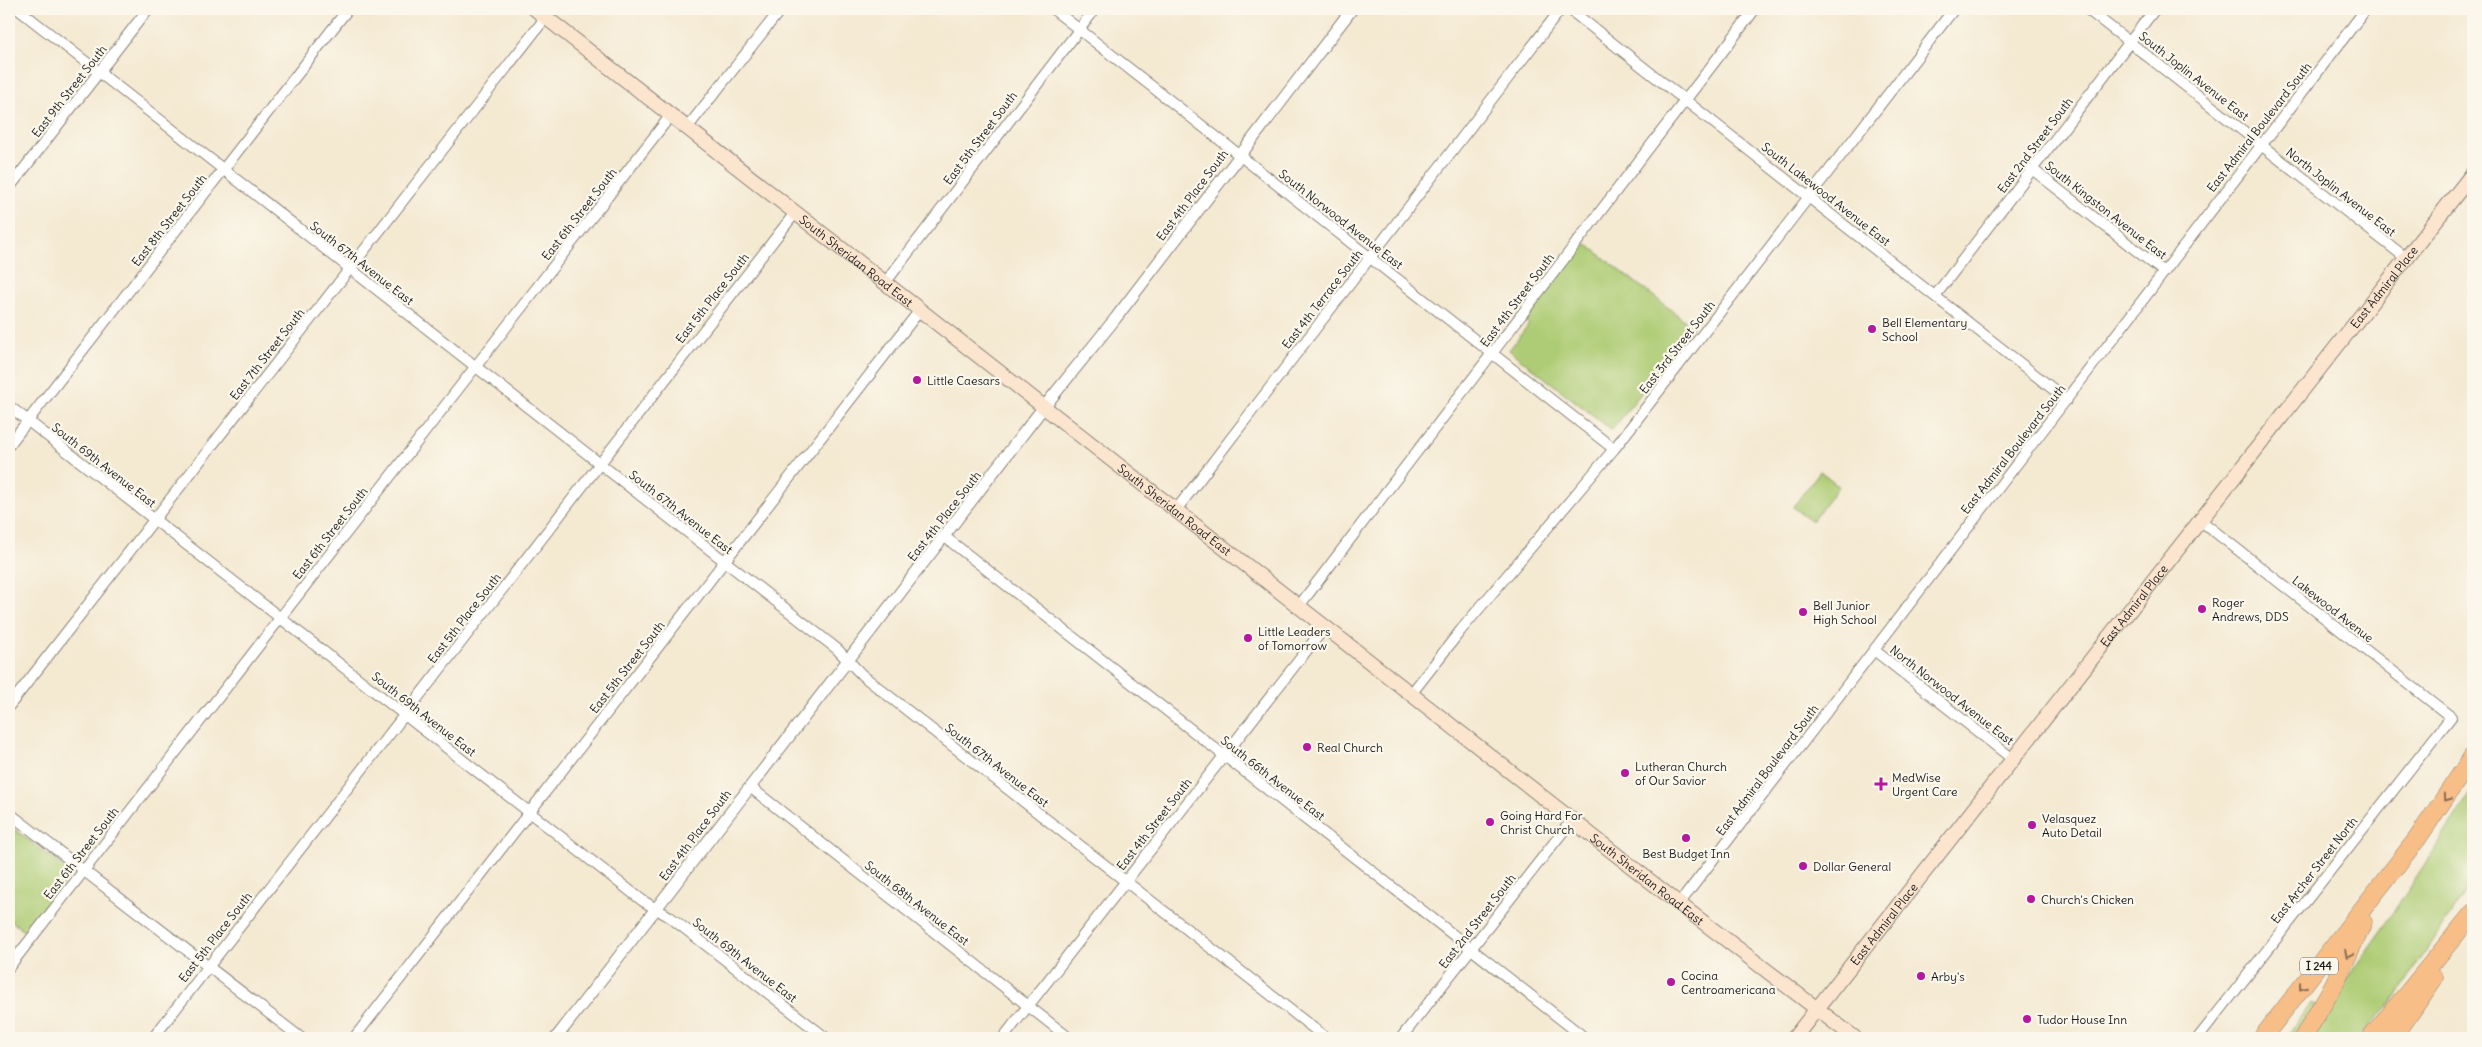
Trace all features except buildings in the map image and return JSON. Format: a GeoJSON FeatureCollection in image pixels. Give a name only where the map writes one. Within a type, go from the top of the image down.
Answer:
{"type":"FeatureCollection","features":[{"type":"Feature","properties":{"kind":"highway","name":"I 244"},"geometry":{"type":"LineString","coordinates":[[2262,1038],[2376,894],[2439,809],[2473,756]]}},
{"type":"Feature","properties":{"kind":"highway"},"geometry":{"type":"LineString","coordinates":[[2303,1038],[2334,985],[2376,894]]}},
{"type":"Feature","properties":{"kind":"highway"},"geometry":{"type":"LineString","coordinates":[[2371,1038],[2473,913]]}},
{"type":"Feature","properties":{"kind":"highway"},"geometry":{"type":"LineString","coordinates":[[2394,1038],[2473,913]]}},
{"type":"Feature","properties":{"kind":"main road","name":"South Sheridan Road East"},"geometry":{"type":"LineString","coordinates":[[535,9],[1679,904],[1855,1038]]}},
{"type":"Feature","properties":{"kind":"main road","name":"East Admiral Place"},"geometry":{"type":"LineString","coordinates":[[1794,1038],[2473,173]]}},
{"type":"Feature","properties":{"kind":"street","name":"South 67th Avenue East"},"geometry":{"type":"LineString","coordinates":[[18,9],[837,649],[862,675],[1326,1038]]}},
{"type":"Feature","properties":{"kind":"street","name":"East 9th Street South"},"geometry":{"type":"LineString","coordinates":[[9,188],[148,9]]}},
{"type":"Feature","properties":{"kind":"street","name":"East 8th Street South"},"geometry":{"type":"LineString","coordinates":[[9,445],[348,9]]}},
{"type":"Feature","properties":{"kind":"street"},"geometry":{"type":"LineString","coordinates":[[687,128],[781,9]]}},
{"type":"Feature","properties":{"kind":"street","name":"South Norwood Avenue East"},"geometry":{"type":"LineString","coordinates":[[1052,9],[1614,449]]}},
{"type":"Feature","properties":{"kind":"street","name":"East 5th Street South"},"geometry":{"type":"LineString","coordinates":[[885,283],[1095,9]]}},
{"type":"Feature","properties":{"kind":"street","name":"East 4th Place South"},"geometry":{"type":"LineString","coordinates":[[561,1037],[656,909],[1352,9]]}},
{"type":"Feature","properties":{"kind":"street","name":"East 4th Terrace South"},"geometry":{"type":"LineString","coordinates":[[1176,510],[1561,9]]}},
{"type":"Feature","properties":{"kind":"street","name":"South Lakewood Avenue East"},"geometry":{"type":"LineString","coordinates":[[1569,9],[2067,400]]}},
{"type":"Feature","properties":{"kind":"street","name":"East 4th Street South"},"geometry":{"type":"LineString","coordinates":[[1299,606],[1755,9]]}},
{"type":"Feature","properties":{"kind":"street","name":"East 3rd Street South"},"geometry":{"type":"LineString","coordinates":[[1412,694],[1461,630],[1614,449],[1954,9]]}},
{"type":"Feature","properties":{"kind":"street","name":"South Joplin Avenue East"},"geometry":{"type":"LineString","coordinates":[[2087,9],[2261,145]]}},
{"type":"Feature","properties":{"kind":"street","name":"East 2nd Street South"},"geometry":{"type":"LineString","coordinates":[[1935,296],[2155,9]]}},
{"type":"Feature","properties":{"kind":"street","name":"East Admiral Boulevard South"},"geometry":{"type":"LineString","coordinates":[[1679,904],[2366,9]]}},
{"type":"Feature","properties":{"kind":"street","name":"East 7th Street South"},"geometry":{"type":"LineString","coordinates":[[9,706],[546,18]]}},
{"type":"Feature","properties":{"kind":"street","name":"East 6th Street South"},"geometry":{"type":"LineString","coordinates":[[9,967],[671,115]]}},
{"type":"Feature","properties":{"kind":"street","name":"North Joplin Avenue East"},"geometry":{"type":"LineString","coordinates":[[2261,145],[2406,258]]}},
{"type":"Feature","properties":{"kind":"street","name":"South Kingston Avenue East"},"geometry":{"type":"LineString","coordinates":[[2032,169],[2164,272]]}},
{"type":"Feature","properties":{"kind":"street","name":"East 5th Place South"},"geometry":{"type":"LineString","coordinates":[[153,1038],[795,213]]}},
{"type":"Feature","properties":{"kind":"street","name":"East 5th Street South"},"geometry":{"type":"LineString","coordinates":[[354,1038],[920,310]]}},
{"type":"Feature","properties":{"kind":"street","name":"South 69th Avenue East"},"geometry":{"type":"LineString","coordinates":[[9,406],[529,813],[643,901],[670,916],[826,1038]]}},
{"type":"Feature","properties":{"kind":"street","name":"Lakewood Avenue"},"geometry":{"type":"LineString","coordinates":[[2200,520],[2450,717]]}},
{"type":"Feature","properties":{"kind":"street","name":"South 66th Avenue East"},"geometry":{"type":"LineString","coordinates":[[945,537],[1585,1038]]}},
{"type":"Feature","properties":{"kind":"street","name":"East 4th Street South"},"geometry":{"type":"LineString","coordinates":[[1004,1038],[1325,626]]}},
{"type":"Feature","properties":{"kind":"street","name":"North Norwood Avenue East"},"geometry":{"type":"LineString","coordinates":[[1874,650],[2014,760]]}},
{"type":"Feature","properties":{"kind":"street","name":"East Archer Street North"},"geometry":{"type":"LineString","coordinates":[[2198,1038],[2450,717]]}},
{"type":"Feature","properties":{"kind":"street","name":"South 68th Avenue East"},"geometry":{"type":"LineString","coordinates":[[750,787],[1069,1038]]}},
{"type":"Feature","properties":{"kind":"street"},"geometry":{"type":"LineString","coordinates":[[9,813],[301,1038]]}},
{"type":"Feature","properties":{"kind":"street","name":"East 2nd Street South"},"geometry":{"type":"LineString","coordinates":[[1401,1038],[1572,820]]}},
{"type":"Feature","properties":{"kind":"street"},"geometry":{"type":"LineString","coordinates":[[2470,1038],[2473,1034]]}},
{"type":"Feature","properties":{"kind":"green space"},"geometry":{"type":"Polygon","coordinates":[[[1585,243],[1693,327],[1612,430],[1509,350],[1529,324],[1525,321],[1585,243]]]}},
{"type":"Feature","properties":{"kind":"green space"},"geometry":{"type":"Polygon","coordinates":[[[1820,471],[1839,486],[1812,521],[1793,507],[1820,471]]]}},
{"type":"Feature","properties":{"kind":"green space"},"geometry":{"type":"Polygon","coordinates":[[[2473,790],[2473,880],[2392,1003],[2358,1038],[2310,1038],[2333,998],[2383,928],[2473,790]]]}},
{"type":"Feature","properties":{"kind":"green space"},"geometry":{"type":"Polygon","coordinates":[[[9,825],[71,873],[26,933],[9,919],[9,825]]]}},
{"type":"Feature","properties":{"kind":"green space"},"geometry":{"type":"Polygon","coordinates":[[[2312,1002],[2317,1004],[2295,1038],[2284,1038],[2312,1002]]]}},
{"type":"Feature","properties":{"kind":"place","name":"Bell Elementary School"},"geometry":{"type":"Point","coordinates":[1872,329]}},
{"type":"Feature","properties":{"kind":"place","name":"Little Caesars"},"geometry":{"type":"Point","coordinates":[917,380]}},
{"type":"Feature","properties":{"kind":"place","name":"Roger Andrews, DDS"},"geometry":{"type":"Point","coordinates":[2202,609]}},
{"type":"Feature","properties":{"kind":"place","name":"Bell Junior High School"},"geometry":{"type":"Point","coordinates":[1803,612]}},
{"type":"Feature","properties":{"kind":"place","name":"Little Leaders of Tomorrow"},"geometry":{"type":"Point","coordinates":[1248,638]}},
{"type":"Feature","properties":{"kind":"place","name":"Real Church"},"geometry":{"type":"Point","coordinates":[1307,747]}},
{"type":"Feature","properties":{"kind":"place","name":"Lutheran Church of Our Savior"},"geometry":{"type":"Point","coordinates":[1625,773]}},
{"type":"Feature","properties":{"kind":"place","name":"MedWise Urgent Care"},"geometry":{"type":"Point","coordinates":[1881,784]}},
{"type":"Feature","properties":{"kind":"place","name":"Going Hard For Christ Church"},"geometry":{"type":"Point","coordinates":[1490,822]}},
{"type":"Feature","properties":{"kind":"place","name":"Velasquez Auto Detail"},"geometry":{"type":"Point","coordinates":[2032,825]}},
{"type":"Feature","properties":{"kind":"place","name":"Best Budget Inn"},"geometry":{"type":"Point","coordinates":[1686,838]}},
{"type":"Feature","properties":{"kind":"place","name":"Dollar General"},"geometry":{"type":"Point","coordinates":[1803,866]}},
{"type":"Feature","properties":{"kind":"place","name":"Church's Chicken"},"geometry":{"type":"Point","coordinates":[2031,899]}},
{"type":"Feature","properties":{"kind":"place","name":"Arby's"},"geometry":{"type":"Point","coordinates":[1921,976]}},
{"type":"Feature","properties":{"kind":"place","name":"Cocina Centroamericana"},"geometry":{"type":"Point","coordinates":[1671,982]}},
{"type":"Feature","properties":{"kind":"place","name":"Tudor House Inn"},"geometry":{"type":"Point","coordinates":[2027,1019]}}]}
